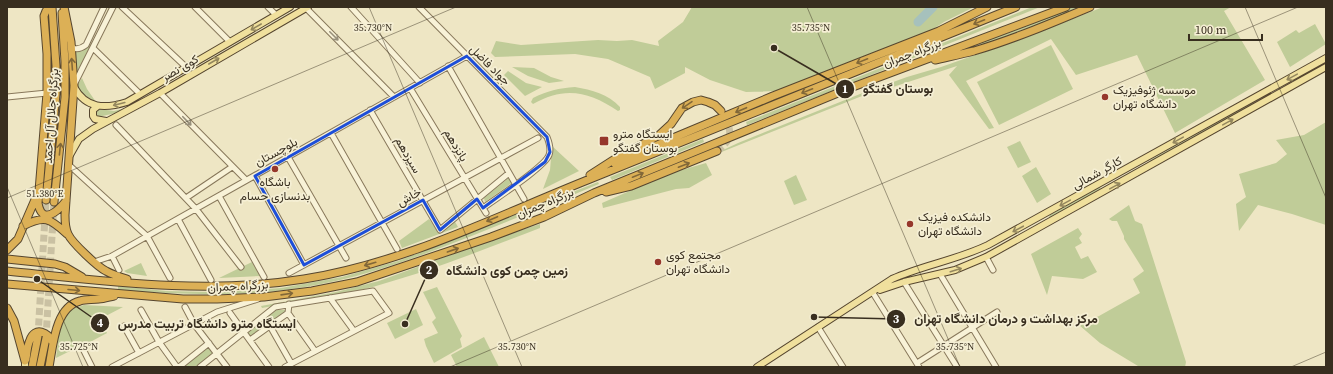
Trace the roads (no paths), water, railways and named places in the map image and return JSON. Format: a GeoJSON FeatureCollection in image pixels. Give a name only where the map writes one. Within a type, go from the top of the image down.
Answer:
{"type":"FeatureCollection","features":[{"type":"Feature","properties":{"kind":"highway"},"geometry":{"type":"LineString","coordinates":[[52,7],[46,11],[44,16],[47,54],[47,93],[38,193],[39,206],[42,212],[50,215],[56,212],[66,201]]}},
{"type":"Feature","properties":{"kind":"highway","name":"بزرگراه جلال آل احمد"},"geometry":{"type":"LineString","coordinates":[[46,200],[56,94],[56,66],[52,7]]}},
{"type":"Feature","properties":{"kind":"highway"},"geometry":{"type":"LineString","coordinates":[[62,7],[70,42],[74,86],[65,224],[69,236]]}},
{"type":"Feature","properties":{"kind":"highway","name":"بزرگراه جلال آل احمد"},"geometry":{"type":"LineString","coordinates":[[54,202],[65,97],[62,7]]}},
{"type":"Feature","properties":{"kind":"highway"},"geometry":{"type":"LineString","coordinates":[[567,188],[575,182],[673,138],[765,99],[939,31],[987,7]]}},
{"type":"Feature","properties":{"kind":"highway","name":"بزرگراه چمران"},"geometry":{"type":"LineString","coordinates":[[7,271],[182,286],[218,286],[276,282],[333,274],[376,262],[432,243],[1016,7]]}},
{"type":"Feature","properties":{"kind":"highway","name":"بزرگراه چمران"},"geometry":{"type":"LineString","coordinates":[[7,284],[183,299],[264,297],[339,286],[382,274],[491,237],[544,217],[594,193],[850,88],[1066,7]]}},
{"type":"Feature","properties":{"kind":"highway"},"geometry":{"type":"LineString","coordinates":[[908,66],[974,51],[1039,29],[1090,7]]}},
{"type":"Feature","properties":{"kind":"highway"},"geometry":{"type":"LineString","coordinates":[[590,175],[618,157],[658,136],[671,124],[682,108],[693,102],[701,100],[708,102],[715,105],[721,111]]}},
{"type":"Feature","properties":{"kind":"highway"},"geometry":{"type":"LineString","coordinates":[[594,193],[631,186],[717,151]]}},
{"type":"Feature","properties":{"kind":"highway"},"geometry":{"type":"LineString","coordinates":[[7,250],[18,239],[38,193]]}},
{"type":"Feature","properties":{"kind":"highway"},"geometry":{"type":"LineString","coordinates":[[23,226],[32,221],[44,219],[56,223],[94,262],[107,271],[137,282]]}},
{"type":"Feature","properties":{"kind":"highway"},"geometry":{"type":"LineString","coordinates":[[7,259],[55,264],[66,267],[84,278]]}},
{"type":"Feature","properties":{"kind":"highway"},"geometry":{"type":"LineString","coordinates":[[49,367],[53,343],[60,318],[65,309],[80,301],[99,299],[121,294]]}},
{"type":"Feature","properties":{"kind":"highway"},"geometry":{"type":"LineString","coordinates":[[7,308],[14,321],[25,364]]}},
{"type":"Feature","properties":{"kind":"highway"},"geometry":{"type":"LineString","coordinates":[[25,364],[30,339],[35,334],[45,332],[53,343]]}},
{"type":"Feature","properties":{"kind":"highway"},"geometry":{"type":"LineString","coordinates":[[32,367],[38,336]]}},
{"type":"Feature","properties":{"kind":"highway"},"geometry":{"type":"LineString","coordinates":[[40,367],[46,338]]}},
{"type":"Feature","properties":{"kind":"main road","name":"کوی نصر"},"geometry":{"type":"LineString","coordinates":[[98,106],[117,105],[127,102],[290,7]]}},
{"type":"Feature","properties":{"kind":"main road","name":"کوی نصر"},"geometry":{"type":"LineString","coordinates":[[70,155],[79,139],[85,134],[307,8]]}},
{"type":"Feature","properties":{"kind":"main road","name":"کارگر شمالی"},"geometry":{"type":"LineString","coordinates":[[756,367],[873,293],[892,279],[988,246],[1326,58]]}},
{"type":"Feature","properties":{"kind":"main road","name":"کارگر شمالی"},"geometry":{"type":"LineString","coordinates":[[873,293],[904,282],[965,267],[986,257],[1326,67]]}},
{"type":"Feature","properties":{"kind":"main road"},"geometry":{"type":"LineString","coordinates":[[1277,85],[1281,92]]}},
{"type":"Feature","properties":{"kind":"main road"},"geometry":{"type":"LineString","coordinates":[[74,86],[77,93],[84,100],[98,106]]}},
{"type":"Feature","properties":{"kind":"main road"},"geometry":{"type":"LineString","coordinates":[[98,106],[93,110],[92,116],[95,119],[107,121]]}},
{"type":"Feature","properties":{"kind":"main road"},"geometry":{"type":"LineString","coordinates":[[925,268],[924,272],[927,277]]}},
{"type":"Feature","properties":{"kind":"street"},"geometry":{"type":"LineString","coordinates":[[70,42],[75,49],[83,48],[86,45],[104,7]]}},
{"type":"Feature","properties":{"kind":"street"},"geometry":{"type":"LineString","coordinates":[[74,86],[113,7]]}},
{"type":"Feature","properties":{"kind":"street"},"geometry":{"type":"LineString","coordinates":[[122,7],[186,67]]}},
{"type":"Feature","properties":{"kind":"street"},"geometry":{"type":"LineString","coordinates":[[195,7],[230,42]]}},
{"type":"Feature","properties":{"kind":"street"},"geometry":{"type":"LineString","coordinates":[[268,7],[276,15]]}},
{"type":"Feature","properties":{"kind":"street"},"geometry":{"type":"LineString","coordinates":[[351,7],[420,82]]}},
{"type":"Feature","properties":{"kind":"street","name":"جواد فاضل"},"geometry":{"type":"LineString","coordinates":[[419,7],[547,137],[550,152],[549,157],[545,162],[516,185]]}},
{"type":"Feature","properties":{"kind":"street"},"geometry":{"type":"LineString","coordinates":[[307,8],[394,97]]}},
{"type":"Feature","properties":{"kind":"street"},"geometry":{"type":"LineString","coordinates":[[93,48],[140,94]]}},
{"type":"Feature","properties":{"kind":"street","name":"بلوچستان"},"geometry":{"type":"LineString","coordinates":[[94,262],[112,256],[467,56]]}},
{"type":"Feature","properties":{"kind":"street"},"geometry":{"type":"LineString","coordinates":[[448,66],[524,199]]}},
{"type":"Feature","properties":{"kind":"street","name":"پانزدهم"},"geometry":{"type":"LineString","coordinates":[[410,88],[484,211],[516,185]]}},
{"type":"Feature","properties":{"kind":"street"},"geometry":{"type":"LineString","coordinates":[[160,92],[246,180]]}},
{"type":"Feature","properties":{"kind":"street"},"geometry":{"type":"LineString","coordinates":[[7,97],[47,93]]}},
{"type":"Feature","properties":{"kind":"street","name":"سیزدهم"},"geometry":{"type":"LineString","coordinates":[[370,110],[440,230],[477,199]]}},
{"type":"Feature","properties":{"kind":"street"},"geometry":{"type":"LineString","coordinates":[[116,125],[196,209],[241,267]]}},
{"type":"Feature","properties":{"kind":"street"},"geometry":{"type":"LineString","coordinates":[[331,133],[397,249]]}},
{"type":"Feature","properties":{"kind":"street","name":"خاش"},"geometry":{"type":"LineString","coordinates":[[289,273],[538,138]]}},
{"type":"Feature","properties":{"kind":"street"},"geometry":{"type":"LineString","coordinates":[[288,156],[346,258]]}},
{"type":"Feature","properties":{"kind":"street"},"geometry":{"type":"LineString","coordinates":[[69,165],[147,236],[170,278]]}},
{"type":"Feature","properties":{"kind":"street"},"geometry":{"type":"LineString","coordinates":[[186,198],[232,167]]}},
{"type":"Feature","properties":{"kind":"street"},"geometry":{"type":"LineString","coordinates":[[477,199],[509,173]]}},
{"type":"Feature","properties":{"kind":"street"},"geometry":{"type":"LineString","coordinates":[[254,176],[304,265]]}},
{"type":"Feature","properties":{"kind":"street"},"geometry":{"type":"LineString","coordinates":[[219,196],[264,277]]}},
{"type":"Feature","properties":{"kind":"street"},"geometry":{"type":"LineString","coordinates":[[178,218],[211,280]]}},
{"type":"Feature","properties":{"kind":"street"},"geometry":{"type":"LineString","coordinates":[[112,256],[119,270]]}},
{"type":"Feature","properties":{"kind":"street"},"geometry":{"type":"LineString","coordinates":[[986,257],[993,270]]}},
{"type":"Feature","properties":{"kind":"street"},"geometry":{"type":"LineString","coordinates":[[940,274],[996,367]]}},
{"type":"Feature","properties":{"kind":"street"},"geometry":{"type":"LineString","coordinates":[[904,282],[957,367]]}},
{"type":"Feature","properties":{"kind":"street"},"geometry":{"type":"LineString","coordinates":[[200,367],[275,307],[373,291],[389,313],[284,367]]}},
{"type":"Feature","properties":{"kind":"street"},"geometry":{"type":"LineString","coordinates":[[873,293],[918,365],[944,346],[997,312]]}},
{"type":"Feature","properties":{"kind":"street"},"geometry":{"type":"LineString","coordinates":[[112,367],[217,312],[264,297]]}},
{"type":"Feature","properties":{"kind":"street"},"geometry":{"type":"LineString","coordinates":[[330,298],[354,331]]}},
{"type":"Feature","properties":{"kind":"street"},"geometry":{"type":"LineString","coordinates":[[289,304],[288,313],[316,351]]}},
{"type":"Feature","properties":{"kind":"street"},"geometry":{"type":"LineString","coordinates":[[185,307],[194,324],[227,367]]}},
{"type":"Feature","properties":{"kind":"street"},"geometry":{"type":"LineString","coordinates":[[141,310],[158,342],[176,366],[209,343]]}},
{"type":"Feature","properties":{"kind":"street"},"geometry":{"type":"LineString","coordinates":[[230,313],[269,367]]}},
{"type":"Feature","properties":{"kind":"street"},"geometry":{"type":"LineString","coordinates":[[250,340],[288,313]]}},
{"type":"Feature","properties":{"kind":"street"},"geometry":{"type":"LineString","coordinates":[[124,326],[139,353]]}},
{"type":"Feature","properties":{"kind":"street"},"geometry":{"type":"LineString","coordinates":[[270,326],[291,364]]}},
{"type":"Feature","properties":{"kind":"street"},"geometry":{"type":"LineString","coordinates":[[818,327],[843,367]]}},
{"type":"Feature","properties":{"kind":"street"},"geometry":{"type":"LineString","coordinates":[[84,351],[92,367]]}},
{"type":"Feature","properties":{"kind":"waterway"},"geometry":{"type":"LineString","coordinates":[[918,22],[933,7]]}},
{"type":"Feature","properties":{"kind":"tunnel"},"geometry":{"type":"LineString","coordinates":[[717,151],[728,140],[730,132],[725,118]]}},
{"type":"Feature","properties":{"kind":"tunnel"},"geometry":{"type":"LineString","coordinates":[[38,336],[46,200]]}},
{"type":"Feature","properties":{"kind":"tunnel"},"geometry":{"type":"LineString","coordinates":[[46,338],[54,202]]}},
{"type":"Feature","properties":{"kind":"place","name":"بوستان گفتگو"},"geometry":{"type":"Point","coordinates":[774,48]}},
{"type":"Feature","properties":{"kind":"place","name":"موسسه ژئوفیزیک دانشگاه تهران"},"geometry":{"type":"Point","coordinates":[1105,97]}},
{"type":"Feature","properties":{"kind":"place","name":"ایستگاه مترو بوستان گفتگو"},"geometry":{"type":"Point","coordinates":[604,141]}},
{"type":"Feature","properties":{"kind":"place","name":"باشگاه بدنسازی حسام"},"geometry":{"type":"Point","coordinates":[275,169]}},
{"type":"Feature","properties":{"kind":"place","name":"دانشکده فیزیک دانشگاه تهران"},"geometry":{"type":"Point","coordinates":[910,224]}},
{"type":"Feature","properties":{"kind":"place","name":"مجتمع کوی دانشگاه تهران"},"geometry":{"type":"Point","coordinates":[658,262]}},
{"type":"Feature","properties":{"kind":"place","name":"ایستگاه مترو دانشگاه تربیت مدرس"},"geometry":{"type":"Point","coordinates":[37,279]}},
{"type":"Feature","properties":{"kind":"place","name":"مرکز بهداشت و درمان دانشگاه تهران"},"geometry":{"type":"Point","coordinates":[814,317]}},
{"type":"Feature","properties":{"kind":"place","name":"زمین چمن کوی دانشگاه"},"geometry":{"type":"Point","coordinates":[405,324]}}]}
